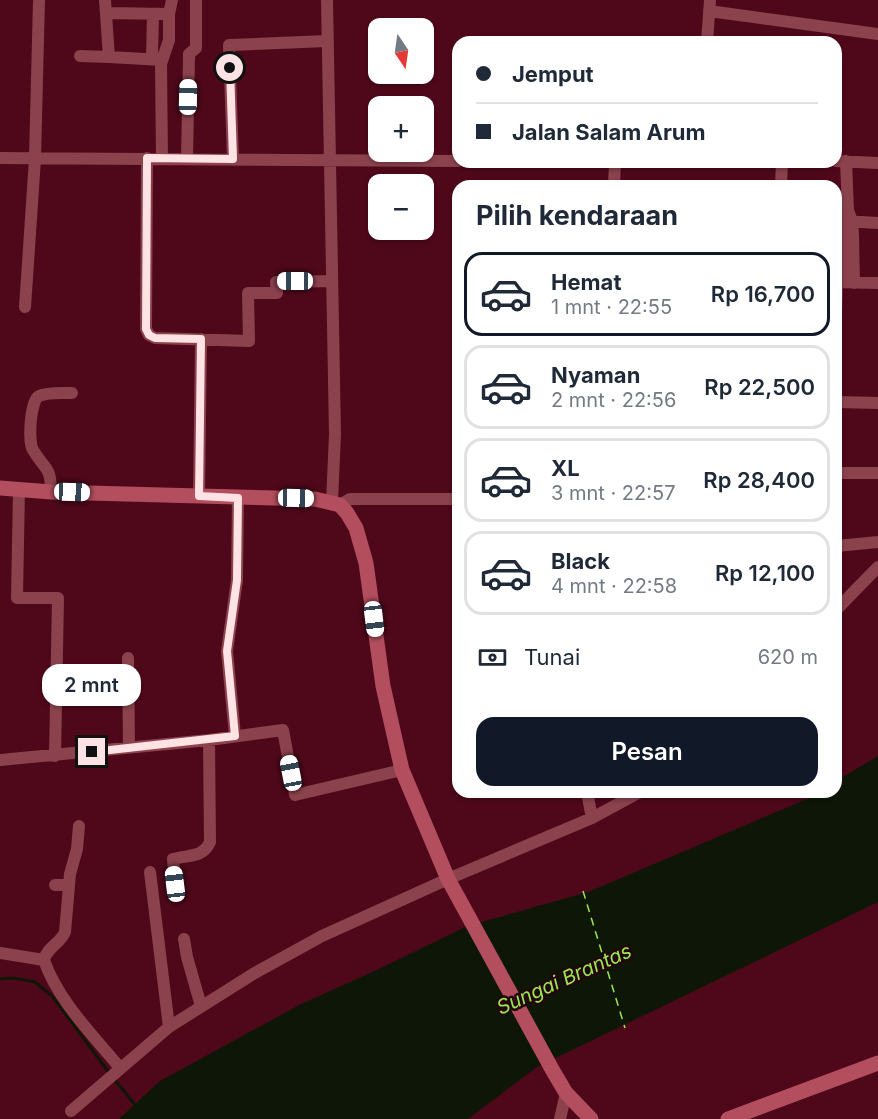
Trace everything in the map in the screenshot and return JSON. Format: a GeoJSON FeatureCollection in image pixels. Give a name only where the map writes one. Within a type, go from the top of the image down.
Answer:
{"type":"FeatureCollection","features":[{"type":"Feature","properties":{"kind":"main road"},"geometry":{"type":"LineString","coordinates":[[0,488],[51,492],[315,499],[336,503],[347,513],[356,528],[366,563],[383,686],[402,770],[419,814],[450,882],[553,1071],[566,1093],[591,1119]]}},
{"type":"Feature","properties":{"kind":"main road"},"geometry":{"type":"LineString","coordinates":[[728,1119],[878,1063]]}},
{"type":"Feature","properties":{"kind":"street"},"geometry":{"type":"LineString","coordinates":[[26,307],[35,159],[39,0]]}},
{"type":"Feature","properties":{"kind":"street"},"geometry":{"type":"LineString","coordinates":[[105,0],[109,57]]}},
{"type":"Feature","properties":{"kind":"street"},"geometry":{"type":"LineString","coordinates":[[157,59],[170,40],[169,14],[172,0]]}},
{"type":"Feature","properties":{"kind":"street"},"geometry":{"type":"LineString","coordinates":[[187,159],[189,54],[196,48],[196,0]]}},
{"type":"Feature","properties":{"kind":"street"},"geometry":{"type":"LineString","coordinates":[[327,0],[336,503],[350,499],[452,499]]}},
{"type":"Feature","properties":{"kind":"street"},"geometry":{"type":"LineString","coordinates":[[707,36],[710,5],[878,34]]}},
{"type":"Feature","properties":{"kind":"street"},"geometry":{"type":"LineString","coordinates":[[106,13],[169,14]]}},
{"type":"Feature","properties":{"kind":"street"},"geometry":{"type":"LineString","coordinates":[[153,14],[162,158]]}},
{"type":"Feature","properties":{"kind":"street"},"geometry":{"type":"LineString","coordinates":[[233,159],[229,45],[327,41]]}},
{"type":"Feature","properties":{"kind":"street"},"geometry":{"type":"LineString","coordinates":[[80,56],[157,59]]}},
{"type":"Feature","properties":{"kind":"street"},"geometry":{"type":"LineString","coordinates":[[0,158],[452,161]]}},
{"type":"Feature","properties":{"kind":"street"},"geometry":{"type":"LineString","coordinates":[[147,158],[146,329],[149,335],[155,338],[249,341],[248,293],[277,293],[276,282],[332,281]]}},
{"type":"Feature","properties":{"kind":"street"},"geometry":{"type":"LineString","coordinates":[[878,165],[842,163],[848,219],[843,282],[878,283]]}},
{"type":"Feature","properties":{"kind":"street"},"geometry":{"type":"LineString","coordinates":[[848,219],[878,223]]}},
{"type":"Feature","properties":{"kind":"street"},"geometry":{"type":"LineString","coordinates":[[199,496],[201,339]]}},
{"type":"Feature","properties":{"kind":"street"},"geometry":{"type":"LineString","coordinates":[[51,492],[49,470],[33,450],[30,442],[33,407],[36,399],[41,395],[72,393]]}},
{"type":"Feature","properties":{"kind":"street"},"geometry":{"type":"LineString","coordinates":[[842,402],[878,403]]}},
{"type":"Feature","properties":{"kind":"street"},"geometry":{"type":"LineString","coordinates":[[842,473],[878,473]]}},
{"type":"Feature","properties":{"kind":"street"},"geometry":{"type":"LineString","coordinates":[[19,489],[17,598],[58,598],[55,756]]}},
{"type":"Feature","properties":{"kind":"street"},"geometry":{"type":"LineString","coordinates":[[235,736],[227,651],[237,580],[238,498]]}},
{"type":"Feature","properties":{"kind":"street"},"geometry":{"type":"LineString","coordinates":[[842,545],[878,542]]}},
{"type":"Feature","properties":{"kind":"street"},"geometry":{"type":"LineString","coordinates":[[842,604],[878,567]]}},
{"type":"Feature","properties":{"kind":"street"},"geometry":{"type":"LineString","coordinates":[[128,658],[129,747]]}},
{"type":"Feature","properties":{"kind":"street"},"geometry":{"type":"LineString","coordinates":[[0,760],[209,740],[283,730],[295,795],[402,770]]}},
{"type":"Feature","properties":{"kind":"street"},"geometry":{"type":"LineString","coordinates":[[175,884],[173,859],[202,853],[210,842],[209,740]]}},
{"type":"Feature","properties":{"kind":"street"},"geometry":{"type":"LineString","coordinates":[[588,798],[592,818]]}},
{"type":"Feature","properties":{"kind":"street"},"geometry":{"type":"LineString","coordinates":[[71,1111],[170,1027],[201,1006],[322,936],[450,882],[592,818],[629,798]]}},
{"type":"Feature","properties":{"kind":"street"},"geometry":{"type":"LineString","coordinates":[[79,826],[77,849],[71,866],[65,932],[47,952],[44,960],[63,997],[120,1068]]}},
{"type":"Feature","properties":{"kind":"street"},"geometry":{"type":"LineString","coordinates":[[150,872],[170,1027]]}},
{"type":"Feature","properties":{"kind":"street"},"geometry":{"type":"LineString","coordinates":[[55,885],[69,885]]}},
{"type":"Feature","properties":{"kind":"street"},"geometry":{"type":"LineString","coordinates":[[184,939],[201,1006]]}},
{"type":"Feature","properties":{"kind":"street"},"geometry":{"type":"LineString","coordinates":[[0,953],[44,960]]}},
{"type":"Feature","properties":{"kind":"street"},"geometry":{"type":"LineString","coordinates":[[560,1119],[566,1093]]}},
{"type":"Feature","properties":{"kind":"water","name":"Sungai Brantas"},"geometry":{"type":"Polygon","coordinates":[[[878,756],[878,902],[537,1067],[468,1119],[119,1119],[160,1081],[301,1004],[467,926],[588,892],[809,798],[842,798],[842,777],[878,756]]]}},
{"type":"Feature","properties":{"kind":"waterway"},"geometry":{"type":"LineString","coordinates":[[0,979],[14,978],[35,982],[53,997],[110,1074]]}},
{"type":"Feature","properties":{"kind":"waterway"},"geometry":{"type":"LineString","coordinates":[[114,1079],[136,1106]]}},
{"type":"Feature","properties":{"kind":"ferry route"},"geometry":{"type":"LineString","coordinates":[[583,891],[625,1028]]}},
{"type":"Feature","properties":{"kind":"route"},"geometry":{"type":"LineString","coordinates":[[92,752],[235,736],[227,651],[237,580],[238,498],[199,496],[201,339],[155,338],[149,335],[146,329],[147,158],[233,159],[230,68]]}}]}
